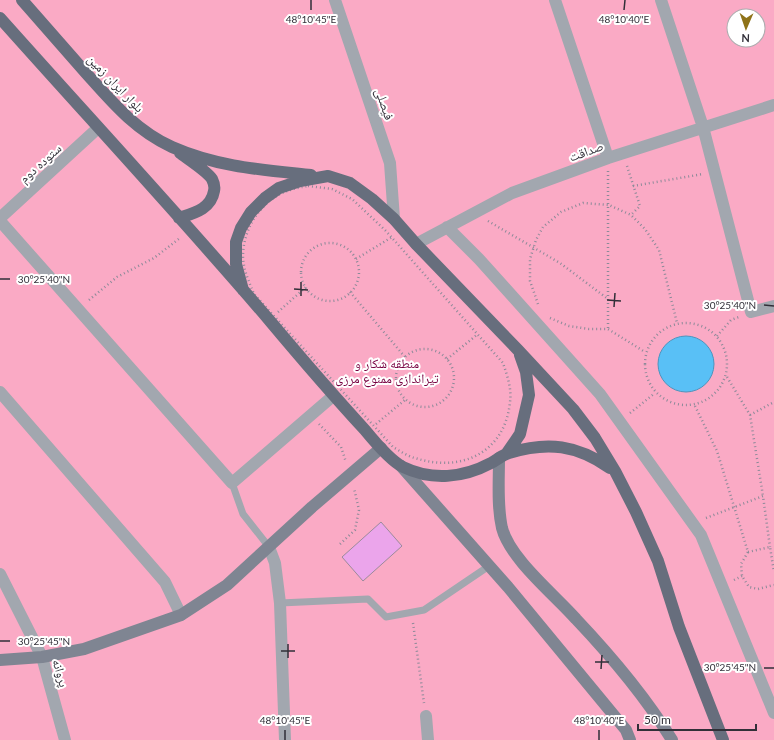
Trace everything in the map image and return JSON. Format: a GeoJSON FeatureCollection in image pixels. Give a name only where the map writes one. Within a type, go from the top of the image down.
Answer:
{"type":"FeatureCollection","features":[{"type":"Feature","properties":{"kind":"main road","name":"بلوار ایران زمین"},"geometry":{"type":"LineString","coordinates":[[22,0],[123,114],[147,132],[172,147],[229,165],[262,170],[328,176],[350,183],[372,199],[394,219],[573,409],[595,438],[615,471],[636,512],[658,561],[679,628],[723,740]]}},
{"type":"Feature","properties":{"kind":"main road"},"geometry":{"type":"LineString","coordinates":[[0,18],[243,290],[271,318],[333,396],[381,448],[401,466],[420,473],[443,477],[467,473],[491,463],[503,456],[532,448],[555,446],[578,450],[595,458],[615,471]]}},
{"type":"Feature","properties":{"kind":"main road"},"geometry":{"type":"LineString","coordinates":[[172,147],[212,179],[215,187],[213,197],[207,205],[196,212],[179,218]]}},
{"type":"Feature","properties":{"kind":"main road"},"geometry":{"type":"LineString","coordinates":[[243,290],[236,264],[236,242],[241,228],[252,212],[265,198],[278,188],[300,181],[328,176]]}},
{"type":"Feature","properties":{"kind":"main road"},"geometry":{"type":"LineString","coordinates":[[503,456],[520,434],[529,395],[526,372],[518,350]]}},
{"type":"Feature","properties":{"kind":"street","name":"فیصلی"},"geometry":{"type":"LineString","coordinates":[[335,0],[390,163],[394,219]]}},
{"type":"Feature","properties":{"kind":"street"},"geometry":{"type":"LineString","coordinates":[[555,0],[608,158]]}},
{"type":"Feature","properties":{"kind":"street"},"geometry":{"type":"LineString","coordinates":[[661,0],[703,127],[751,312],[774,306]]}},
{"type":"Feature","properties":{"kind":"street","name":"صداقت"},"geometry":{"type":"LineString","coordinates":[[416,244],[512,193],[608,158],[774,106]]}},
{"type":"Feature","properties":{"kind":"street","name":"ستوده دوم"},"geometry":{"type":"LineString","coordinates":[[0,220],[98,128]]}},
{"type":"Feature","properties":{"kind":"street"},"geometry":{"type":"LineString","coordinates":[[0,220],[232,483],[333,396]]}},
{"type":"Feature","properties":{"kind":"street"},"geometry":{"type":"LineString","coordinates":[[447,228],[479,259],[595,389],[693,523],[701,535],[774,713]]}},
{"type":"Feature","properties":{"kind":"street"},"geometry":{"type":"LineString","coordinates":[[0,392],[165,582],[181,615]]}},
{"type":"Feature","properties":{"kind":"street"},"geometry":{"type":"LineString","coordinates":[[0,660],[42,657],[84,649],[181,615],[227,585],[312,507],[381,448]]}},
{"type":"Feature","properties":{"kind":"street"},"geometry":{"type":"LineString","coordinates":[[503,456],[500,502],[502,528],[512,548],[525,566],[576,619],[643,697],[672,740]]}},
{"type":"Feature","properties":{"kind":"street"},"geometry":{"type":"LineString","coordinates":[[401,466],[489,566],[626,730],[630,740]]}},
{"type":"Feature","properties":{"kind":"street"},"geometry":{"type":"LineString","coordinates":[[269,547],[275,563],[280,603],[286,740]]}},
{"type":"Feature","properties":{"kind":"street","name":"پروانه"},"geometry":{"type":"LineString","coordinates":[[0,574],[42,657],[65,740]]}},
{"type":"Feature","properties":{"kind":"street"},"geometry":{"type":"LineString","coordinates":[[426,716],[428,740]]}},
{"type":"Feature","properties":{"kind":"lane"},"geometry":{"type":"LineString","coordinates":[[232,483],[243,514],[269,547]]}},
{"type":"Feature","properties":{"kind":"lane"},"geometry":{"type":"LineString","coordinates":[[280,603],[368,599],[386,617],[424,610],[489,566]]}},
{"type":"Feature","properties":{"kind":"path"},"geometry":{"type":"LineString","coordinates":[[623,154],[640,206],[630,215]]}},
{"type":"Feature","properties":{"kind":"path"},"geometry":{"type":"LineString","coordinates":[[608,158],[608,329]]}},
{"type":"Feature","properties":{"kind":"path"},"geometry":{"type":"LineString","coordinates":[[633,186],[715,172]]}},
{"type":"Feature","properties":{"kind":"path"},"geometry":{"type":"LineString","coordinates":[[308,186],[332,189],[352,199],[392,237],[503,363],[509,385],[510,402],[506,421],[500,436],[489,447],[475,457],[460,462],[434,463],[414,458],[393,447],[271,318],[254,294],[247,277],[243,256],[245,240],[250,222],[274,197],[290,190],[308,186]]}},
{"type":"Feature","properties":{"kind":"path"},"geometry":{"type":"LineString","coordinates":[[542,309],[538,305],[530,281],[530,259],[534,247],[543,227],[562,212],[583,203],[609,206],[630,215],[645,229],[659,250],[677,323]]}},
{"type":"Feature","properties":{"kind":"path"},"geometry":{"type":"LineString","coordinates":[[474,213],[560,263],[608,299]]}},
{"type":"Feature","properties":{"kind":"path"},"geometry":{"type":"LineString","coordinates":[[78,309],[117,277],[154,258],[190,230]]}},
{"type":"Feature","properties":{"kind":"path"},"geometry":{"type":"LineString","coordinates":[[356,259],[392,237]]}},
{"type":"Feature","properties":{"kind":"path"},"geometry":{"type":"LineString","coordinates":[[325,243],[335,243],[344,247],[352,253],[356,259],[359,271],[358,281],[353,290],[336,300],[326,300],[316,297],[303,282],[303,262],[308,253],[325,243]]}},
{"type":"Feature","properties":{"kind":"path"},"geometry":{"type":"LineString","coordinates":[[271,318],[306,287]]}},
{"type":"Feature","properties":{"kind":"path"},"geometry":{"type":"LineString","coordinates":[[350,292],[406,357]]}},
{"type":"Feature","properties":{"kind":"path"},"geometry":{"type":"LineString","coordinates":[[717,336],[731,320],[751,312]]}},
{"type":"Feature","properties":{"kind":"path"},"geometry":{"type":"LineString","coordinates":[[546,313],[550,317],[570,326],[590,329],[608,329],[645,352]]}},
{"type":"Feature","properties":{"kind":"path"},"geometry":{"type":"LineString","coordinates":[[677,323],[699,324],[717,336],[727,355],[726,377],[715,395],[695,406],[673,405],[655,393],[644,374],[645,352],[657,333],[677,323]]}},
{"type":"Feature","properties":{"kind":"path"},"geometry":{"type":"LineString","coordinates":[[447,359],[478,334]]}},
{"type":"Feature","properties":{"kind":"path"},"geometry":{"type":"LineString","coordinates":[[420,349],[430,349],[439,352],[447,359],[452,367],[454,377],[448,396],[440,402],[430,406],[420,406],[411,403],[406,399],[398,388],[396,378],[398,368],[410,353],[420,349]]}},
{"type":"Feature","properties":{"kind":"path"},"geometry":{"type":"LineString","coordinates":[[726,377],[750,415],[774,572]]}},
{"type":"Feature","properties":{"kind":"path"},"geometry":{"type":"LineString","coordinates":[[619,422],[655,393]]}},
{"type":"Feature","properties":{"kind":"path"},"geometry":{"type":"LineString","coordinates":[[374,426],[406,399]]}},
{"type":"Feature","properties":{"kind":"path"},"geometry":{"type":"LineString","coordinates":[[750,415],[774,402]]}},
{"type":"Feature","properties":{"kind":"path"},"geometry":{"type":"LineString","coordinates":[[695,406],[717,451],[748,552],[741,564],[742,576],[749,587],[758,589],[774,585]]}},
{"type":"Feature","properties":{"kind":"path"},"geometry":{"type":"LineString","coordinates":[[693,523],[763,496]]}},
{"type":"Feature","properties":{"kind":"path"},"geometry":{"type":"LineString","coordinates":[[748,552],[770,548]]}},
{"type":"Feature","properties":{"kind":"path"},"geometry":{"type":"LineString","coordinates":[[412,612],[426,716]]}},
{"type":"Feature","properties":{"kind":"green space","name":"منطقه شکار و تیراندازی ممنوع مرزی"},"geometry":{"type":"Polygon","coordinates":[[[0,0],[774,0],[774,740],[0,740],[0,0]]]}},
{"type":"Feature","properties":{"kind":"water"},"geometry":{"type":"Polygon","coordinates":[[[680,336],[692,336],[702,340],[710,348],[714,358],[714,370],[710,380],[702,388],[692,392],[680,392],[670,388],[662,380],[658,370],[658,358],[662,348],[670,340],[680,336]]]}},
{"type":"Feature","properties":{"kind":"building"},"geometry":{"type":"Polygon","coordinates":[[[381,522],[402,546],[363,581],[342,557],[381,522]]]}}]}
